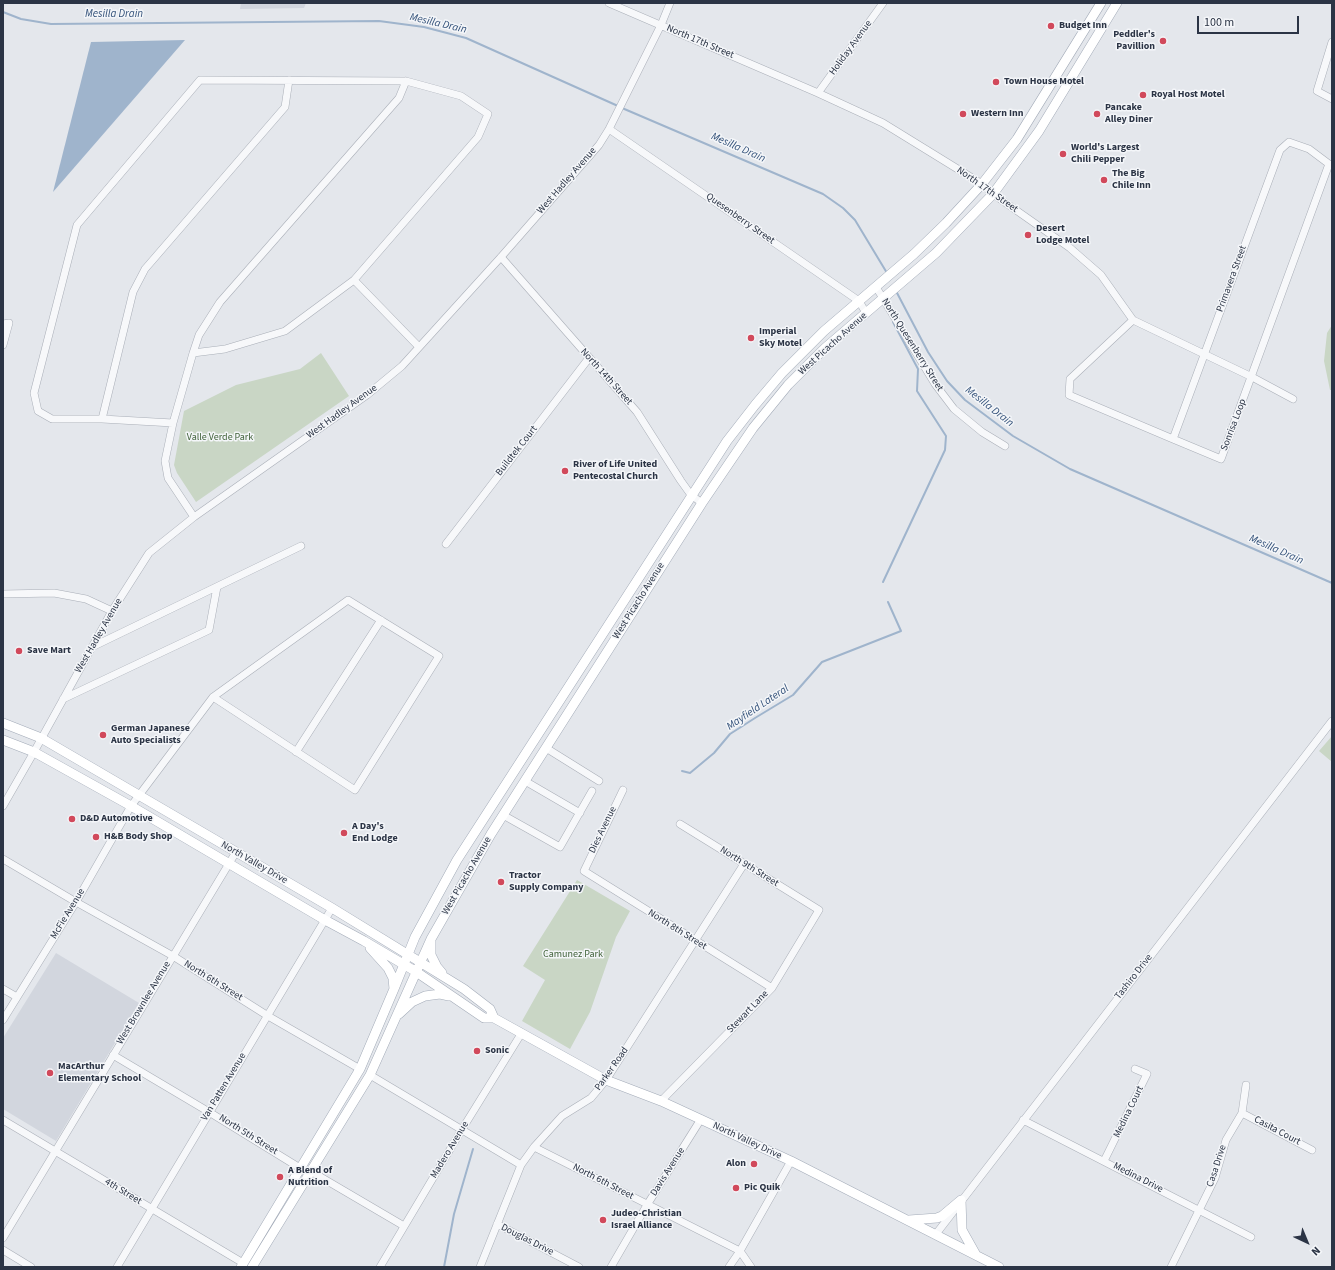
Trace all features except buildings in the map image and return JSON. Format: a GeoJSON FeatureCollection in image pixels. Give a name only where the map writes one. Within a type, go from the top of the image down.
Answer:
{"type":"FeatureCollection","features":[{"type":"Feature","properties":{"kind":"main road","name":"West Picacho Avenue"},"geometry":{"type":"LineString","coordinates":[[242,1265],[360,1069],[415,937],[457,860],[727,441],[777,378],[824,331],[906,262],[946,223],[982,184],[1017,139],[1101,3]]}},
{"type":"Feature","properties":{"kind":"main road","name":"West Picacho Avenue"},"geometry":{"type":"LineString","coordinates":[[253,1267],[370,1075],[415,971],[431,939],[503,815],[702,503],[752,428],[788,385],[825,348],[936,253],[993,194],[1039,131],[1117,3]]}},
{"type":"Feature","properties":{"kind":"main road","name":"North Valley Drive"},"geometry":{"type":"LineString","coordinates":[[3,723],[42,738],[332,908],[446,977],[490,1009],[494,1018]]}},
{"type":"Feature","properties":{"kind":"main road","name":"North Valley Drive"},"geometry":{"type":"LineString","coordinates":[[3,740],[34,752],[131,806],[325,920],[404,964],[484,1018],[494,1018],[606,1080],[661,1101],[791,1161],[999,1267]]}},
{"type":"Feature","properties":{"kind":"main road"},"geometry":{"type":"LineString","coordinates":[[388,942],[407,942],[415,937]]}},
{"type":"Feature","properties":{"kind":"main road"},"geometry":{"type":"LineString","coordinates":[[431,939],[431,955],[437,967],[446,977]]}},
{"type":"Feature","properties":{"kind":"main road"},"geometry":{"type":"LineString","coordinates":[[364,941],[388,968],[393,978],[394,990]]}},
{"type":"Feature","properties":{"kind":"main road"},"geometry":{"type":"LineString","coordinates":[[396,1017],[412,1002],[425,996],[440,994],[453,996]]}},
{"type":"Feature","properties":{"kind":"main road"},"geometry":{"type":"LineString","coordinates":[[909,1220],[937,1218],[942,1216],[961,1200]]}},
{"type":"Feature","properties":{"kind":"main road"},"geometry":{"type":"LineString","coordinates":[[961,1200],[962,1230],[976,1255]]}},
{"type":"Feature","properties":{"kind":"street","name":"North 17th Street"},"geometry":{"type":"LineString","coordinates":[[609,3],[818,93],[883,123],[982,184],[993,194],[1070,248],[1101,275],[1133,320],[1203,355],[1252,377],[1293,399]]}},
{"type":"Feature","properties":{"kind":"street","name":"West Hadley Avenue"},"geometry":{"type":"LineString","coordinates":[[3,806],[112,611],[148,553],[194,517],[367,395],[402,366],[501,257],[599,145],[609,129],[661,25],[670,3]]}},
{"type":"Feature","properties":{"kind":"street","name":"Holiday Avenue"},"geometry":{"type":"LineString","coordinates":[[818,93],[883,3]]}},
{"type":"Feature","properties":{"kind":"street"},"geometry":{"type":"LineString","coordinates":[[1332,42],[1317,91],[1332,99]]}},
{"type":"Feature","properties":{"kind":"street"},"geometry":{"type":"LineString","coordinates":[[173,423],[102,419],[52,419],[38,411],[34,393],[78,225],[200,80],[406,81],[461,96],[488,114],[478,137],[354,280],[285,331],[225,349],[193,353]]}},
{"type":"Feature","properties":{"kind":"street"},"geometry":{"type":"LineString","coordinates":[[102,419],[133,292],[145,268],[286,107],[289,80]]}},
{"type":"Feature","properties":{"kind":"street"},"geometry":{"type":"LineString","coordinates":[[194,517],[168,478],[165,461],[173,423],[199,335],[220,302],[399,98],[406,81]]}},
{"type":"Feature","properties":{"kind":"street","name":"Quesenberry Street"},"geometry":{"type":"LineString","coordinates":[[609,129],[859,301],[866,313]]}},
{"type":"Feature","properties":{"kind":"street","name":"Primavera Street"},"geometry":{"type":"LineString","coordinates":[[1173,439],[1280,150],[1289,142],[1309,149]]}},
{"type":"Feature","properties":{"kind":"street","name":"Sonrisa Loop"},"geometry":{"type":"LineString","coordinates":[[1133,320],[1070,379],[1069,395],[1221,459],[1329,164],[1309,149]]}},
{"type":"Feature","properties":{"kind":"street","name":"North 14th Street"},"geometry":{"type":"LineString","coordinates":[[501,257],[637,412],[691,495],[702,503]]}},
{"type":"Feature","properties":{"kind":"street"},"geometry":{"type":"LineString","coordinates":[[354,280],[419,347]]}},
{"type":"Feature","properties":{"kind":"street","name":"North Quesenberry Street"},"geometry":{"type":"LineString","coordinates":[[876,286],[934,384],[954,409],[982,432],[1005,446]]}},
{"type":"Feature","properties":{"kind":"street"},"geometry":{"type":"LineString","coordinates":[[3,345],[6,324]]}},
{"type":"Feature","properties":{"kind":"street","name":"Buildtek Court"},"geometry":{"type":"LineString","coordinates":[[446,544],[589,358]]}},
{"type":"Feature","properties":{"kind":"street"},"geometry":{"type":"LineString","coordinates":[[92,647],[301,546]]}},
{"type":"Feature","properties":{"kind":"street"},"geometry":{"type":"LineString","coordinates":[[62,700],[209,630],[217,587]]}},
{"type":"Feature","properties":{"kind":"street"},"geometry":{"type":"LineString","coordinates":[[3,594],[60,594],[86,598],[112,611]]}},
{"type":"Feature","properties":{"kind":"street","name":"McFie Avenue"},"geometry":{"type":"LineString","coordinates":[[3,1020],[76,902],[131,806],[213,697],[348,600],[381,620]]}},
{"type":"Feature","properties":{"kind":"street"},"geometry":{"type":"LineString","coordinates":[[213,697],[296,752],[355,790],[439,656],[381,620],[296,752]]}},
{"type":"Feature","properties":{"kind":"street","name":"Tashiro Drive"},"geometry":{"type":"LineString","coordinates":[[936,1234],[1332,721]]}},
{"type":"Feature","properties":{"kind":"street"},"geometry":{"type":"LineString","coordinates":[[546,748],[599,781]]}},
{"type":"Feature","properties":{"kind":"street"},"geometry":{"type":"LineString","coordinates":[[525,781],[580,813]]}},
{"type":"Feature","properties":{"kind":"street","name":"Dies Avenue"},"geometry":{"type":"LineString","coordinates":[[584,871],[623,790]]}},
{"type":"Feature","properties":{"kind":"street"},"geometry":{"type":"LineString","coordinates":[[503,815],[560,847],[592,791]]}},
{"type":"Feature","properties":{"kind":"street","name":"North 9th Street"},"geometry":{"type":"LineString","coordinates":[[680,824],[819,910]]}},
{"type":"Feature","properties":{"kind":"street","name":"West Brownlee Avenue"},"geometry":{"type":"LineString","coordinates":[[3,1238],[236,852]]}},
{"type":"Feature","properties":{"kind":"street","name":"North 6th Street"},"geometry":{"type":"LineString","coordinates":[[3,859],[173,956],[268,1016],[360,1069]]}},
{"type":"Feature","properties":{"kind":"street","name":"Parker Road"},"geometry":{"type":"LineString","coordinates":[[480,1267],[521,1165],[534,1147],[562,1116],[591,1098],[606,1080],[744,864]]}},
{"type":"Feature","properties":{"kind":"street","name":"North 8th Street"},"geometry":{"type":"LineString","coordinates":[[584,871],[694,941],[772,988]]}},
{"type":"Feature","properties":{"kind":"street","name":"Van Patten Avenue"},"geometry":{"type":"LineString","coordinates":[[116,1267],[332,908]]}},
{"type":"Feature","properties":{"kind":"street","name":"Stewart Lane"},"geometry":{"type":"LineString","coordinates":[[661,1101],[772,988],[819,910]]}},
{"type":"Feature","properties":{"kind":"street"},"geometry":{"type":"LineString","coordinates":[[3,989],[17,997]]}},
{"type":"Feature","properties":{"kind":"street","name":"Madero Avenue"},"geometry":{"type":"LineString","coordinates":[[380,1267],[521,1034]]}},
{"type":"Feature","properties":{"kind":"street","name":"North 5th Street"},"geometry":{"type":"LineString","coordinates":[[113,1055],[300,1168]]}},
{"type":"Feature","properties":{"kind":"street","name":"Medina Court"},"geometry":{"type":"LineString","coordinates":[[1104,1161],[1147,1074],[1135,1069]]}},
{"type":"Feature","properties":{"kind":"street"},"geometry":{"type":"LineString","coordinates":[[370,1075],[521,1165]]}},
{"type":"Feature","properties":{"kind":"street","name":"Casa Drive"},"geometry":{"type":"LineString","coordinates":[[1171,1267],[1215,1178],[1226,1140],[1242,1113],[1246,1085]]}},
{"type":"Feature","properties":{"kind":"street","name":"Casita Court"},"geometry":{"type":"LineString","coordinates":[[1242,1113],[1312,1150]]}},
{"type":"Feature","properties":{"kind":"street","name":"4th Street"},"geometry":{"type":"LineString","coordinates":[[3,1120],[55,1150],[242,1265]]}},
{"type":"Feature","properties":{"kind":"street","name":"Davis Avenue"},"geometry":{"type":"LineString","coordinates":[[611,1267],[647,1205],[701,1120]]}},
{"type":"Feature","properties":{"kind":"street","name":"Medina Drive"},"geometry":{"type":"LineString","coordinates":[[1023,1120],[1251,1237]]}},
{"type":"Feature","properties":{"kind":"street","name":"North 6th Street"},"geometry":{"type":"LineString","coordinates":[[534,1147],[740,1251],[752,1267]]}},
{"type":"Feature","properties":{"kind":"street"},"geometry":{"type":"LineString","coordinates":[[729,1267],[740,1251],[791,1161]]}},
{"type":"Feature","properties":{"kind":"street"},"geometry":{"type":"LineString","coordinates":[[312,1172],[404,1226]]}},
{"type":"Feature","properties":{"kind":"street","name":"Douglas Drive"},"geometry":{"type":"LineString","coordinates":[[497,1224],[579,1267]]}},
{"type":"Feature","properties":{"kind":"street"},"geometry":{"type":"LineString","coordinates":[[3,1250],[31,1267]]}},
{"type":"Feature","properties":{"kind":"shaded area"},"geometry":{"type":"Polygon","coordinates":[[[241,3],[306,3],[304,8],[240,9],[241,3]]]}},
{"type":"Feature","properties":{"kind":"shaded area","name":"MacArthur Elementary School"},"geometry":{"type":"Polygon","coordinates":[[[56,953],[139,1003],[56,1141],[3,1109],[3,1038],[56,953]]]}},
{"type":"Feature","properties":{"kind":"green space"},"geometry":{"type":"Polygon","coordinates":[[[1332,325],[1332,390],[1330,390],[1324,361],[1327,333],[1332,325]]]}},
{"type":"Feature","properties":{"kind":"green space","name":"Valle Verde Park"},"geometry":{"type":"Polygon","coordinates":[[[321,353],[349,396],[196,502],[177,473],[174,465],[184,411],[236,385],[300,369],[321,353]]]}},
{"type":"Feature","properties":{"kind":"green space"},"geometry":{"type":"Polygon","coordinates":[[[1332,736],[1332,762],[1319,751],[1332,736]]]}},
{"type":"Feature","properties":{"kind":"green space","name":"Camunez Park"},"geometry":{"type":"Polygon","coordinates":[[[577,880],[630,911],[616,937],[590,1012],[570,1049],[522,1021],[545,980],[523,966],[577,880]]]}},
{"type":"Feature","properties":{"kind":"water"},"geometry":{"type":"Polygon","coordinates":[[[185,40],[53,192],[91,42],[185,40]]]}},
{"type":"Feature","properties":{"kind":"waterway","name":"Mesilla Drain"},"geometry":{"type":"LineString","coordinates":[[3,12],[21,19],[51,24],[379,21],[424,27],[466,38],[618,106]]}},
{"type":"Feature","properties":{"kind":"waterway","name":"Mesilla Drain"},"geometry":{"type":"LineString","coordinates":[[622,108],[823,194],[843,208],[855,220],[887,273]]}},
{"type":"Feature","properties":{"kind":"waterway","name":"Mesilla Drain"},"geometry":{"type":"LineString","coordinates":[[896,291],[928,352],[947,381],[965,400],[1013,436],[1070,469],[1332,583]]}},
{"type":"Feature","properties":{"kind":"waterway","name":"Mayfield Lateral"},"geometry":{"type":"LineString","coordinates":[[883,582],[945,450],[946,436],[917,391],[918,369],[893,322]]}},
{"type":"Feature","properties":{"kind":"waterway","name":"Mayfield Lateral"},"geometry":{"type":"LineString","coordinates":[[682,771],[690,773],[714,753],[730,734],[793,695],[822,662],[901,631],[888,602]]}},
{"type":"Feature","properties":{"kind":"waterway"},"geometry":{"type":"LineString","coordinates":[[444,1267],[454,1214],[473,1149]]}},
{"type":"Feature","properties":{"kind":"place","name":"Budget Inn"},"geometry":{"type":"Point","coordinates":[1051,26]}},
{"type":"Feature","properties":{"kind":"place","name":"Peddler's Pavillion"},"geometry":{"type":"Point","coordinates":[1163,41]}},
{"type":"Feature","properties":{"kind":"place","name":"Town House Motel"},"geometry":{"type":"Point","coordinates":[996,82]}},
{"type":"Feature","properties":{"kind":"place","name":"Royal Host Motel"},"geometry":{"type":"Point","coordinates":[1143,95]}},
{"type":"Feature","properties":{"kind":"place","name":"Western Inn"},"geometry":{"type":"Point","coordinates":[963,114]}},
{"type":"Feature","properties":{"kind":"place","name":"Pancake Alley Diner"},"geometry":{"type":"Point","coordinates":[1097,114]}},
{"type":"Feature","properties":{"kind":"place","name":"World's Largest Chili Pepper"},"geometry":{"type":"Point","coordinates":[1063,154]}},
{"type":"Feature","properties":{"kind":"place","name":"The Big Chile Inn"},"geometry":{"type":"Point","coordinates":[1104,180]}},
{"type":"Feature","properties":{"kind":"place","name":"Desert Lodge Motel"},"geometry":{"type":"Point","coordinates":[1028,235]}},
{"type":"Feature","properties":{"kind":"place","name":"Imperial Sky Motel"},"geometry":{"type":"Point","coordinates":[751,338]}},
{"type":"Feature","properties":{"kind":"place","name":"River of Life United Pentecostal Church"},"geometry":{"type":"Point","coordinates":[565,471]}},
{"type":"Feature","properties":{"kind":"place","name":"Save Mart"},"geometry":{"type":"Point","coordinates":[19,651]}},
{"type":"Feature","properties":{"kind":"place","name":"German Japanese Auto Specialists"},"geometry":{"type":"Point","coordinates":[103,735]}},
{"type":"Feature","properties":{"kind":"place","name":"D&D Automotive"},"geometry":{"type":"Point","coordinates":[72,819]}},
{"type":"Feature","properties":{"kind":"place","name":"A Day's End Lodge"},"geometry":{"type":"Point","coordinates":[344,833]}},
{"type":"Feature","properties":{"kind":"place","name":"H&B Body Shop"},"geometry":{"type":"Point","coordinates":[96,837]}},
{"type":"Feature","properties":{"kind":"place","name":"Tractor Supply Company"},"geometry":{"type":"Point","coordinates":[501,882]}},
{"type":"Feature","properties":{"kind":"place","name":"Sonic"},"geometry":{"type":"Point","coordinates":[477,1051]}},
{"type":"Feature","properties":{"kind":"place","name":"MacArthur Elementary School"},"geometry":{"type":"Point","coordinates":[50,1073]}},
{"type":"Feature","properties":{"kind":"place","name":"Alon"},"geometry":{"type":"Point","coordinates":[754,1164]}},
{"type":"Feature","properties":{"kind":"place","name":"A Blend of Nutrition"},"geometry":{"type":"Point","coordinates":[280,1177]}},
{"type":"Feature","properties":{"kind":"place","name":"Pic Quik"},"geometry":{"type":"Point","coordinates":[736,1188]}},
{"type":"Feature","properties":{"kind":"place","name":"Judeo-Christian Israel Alliance"},"geometry":{"type":"Point","coordinates":[603,1220]}}]}
